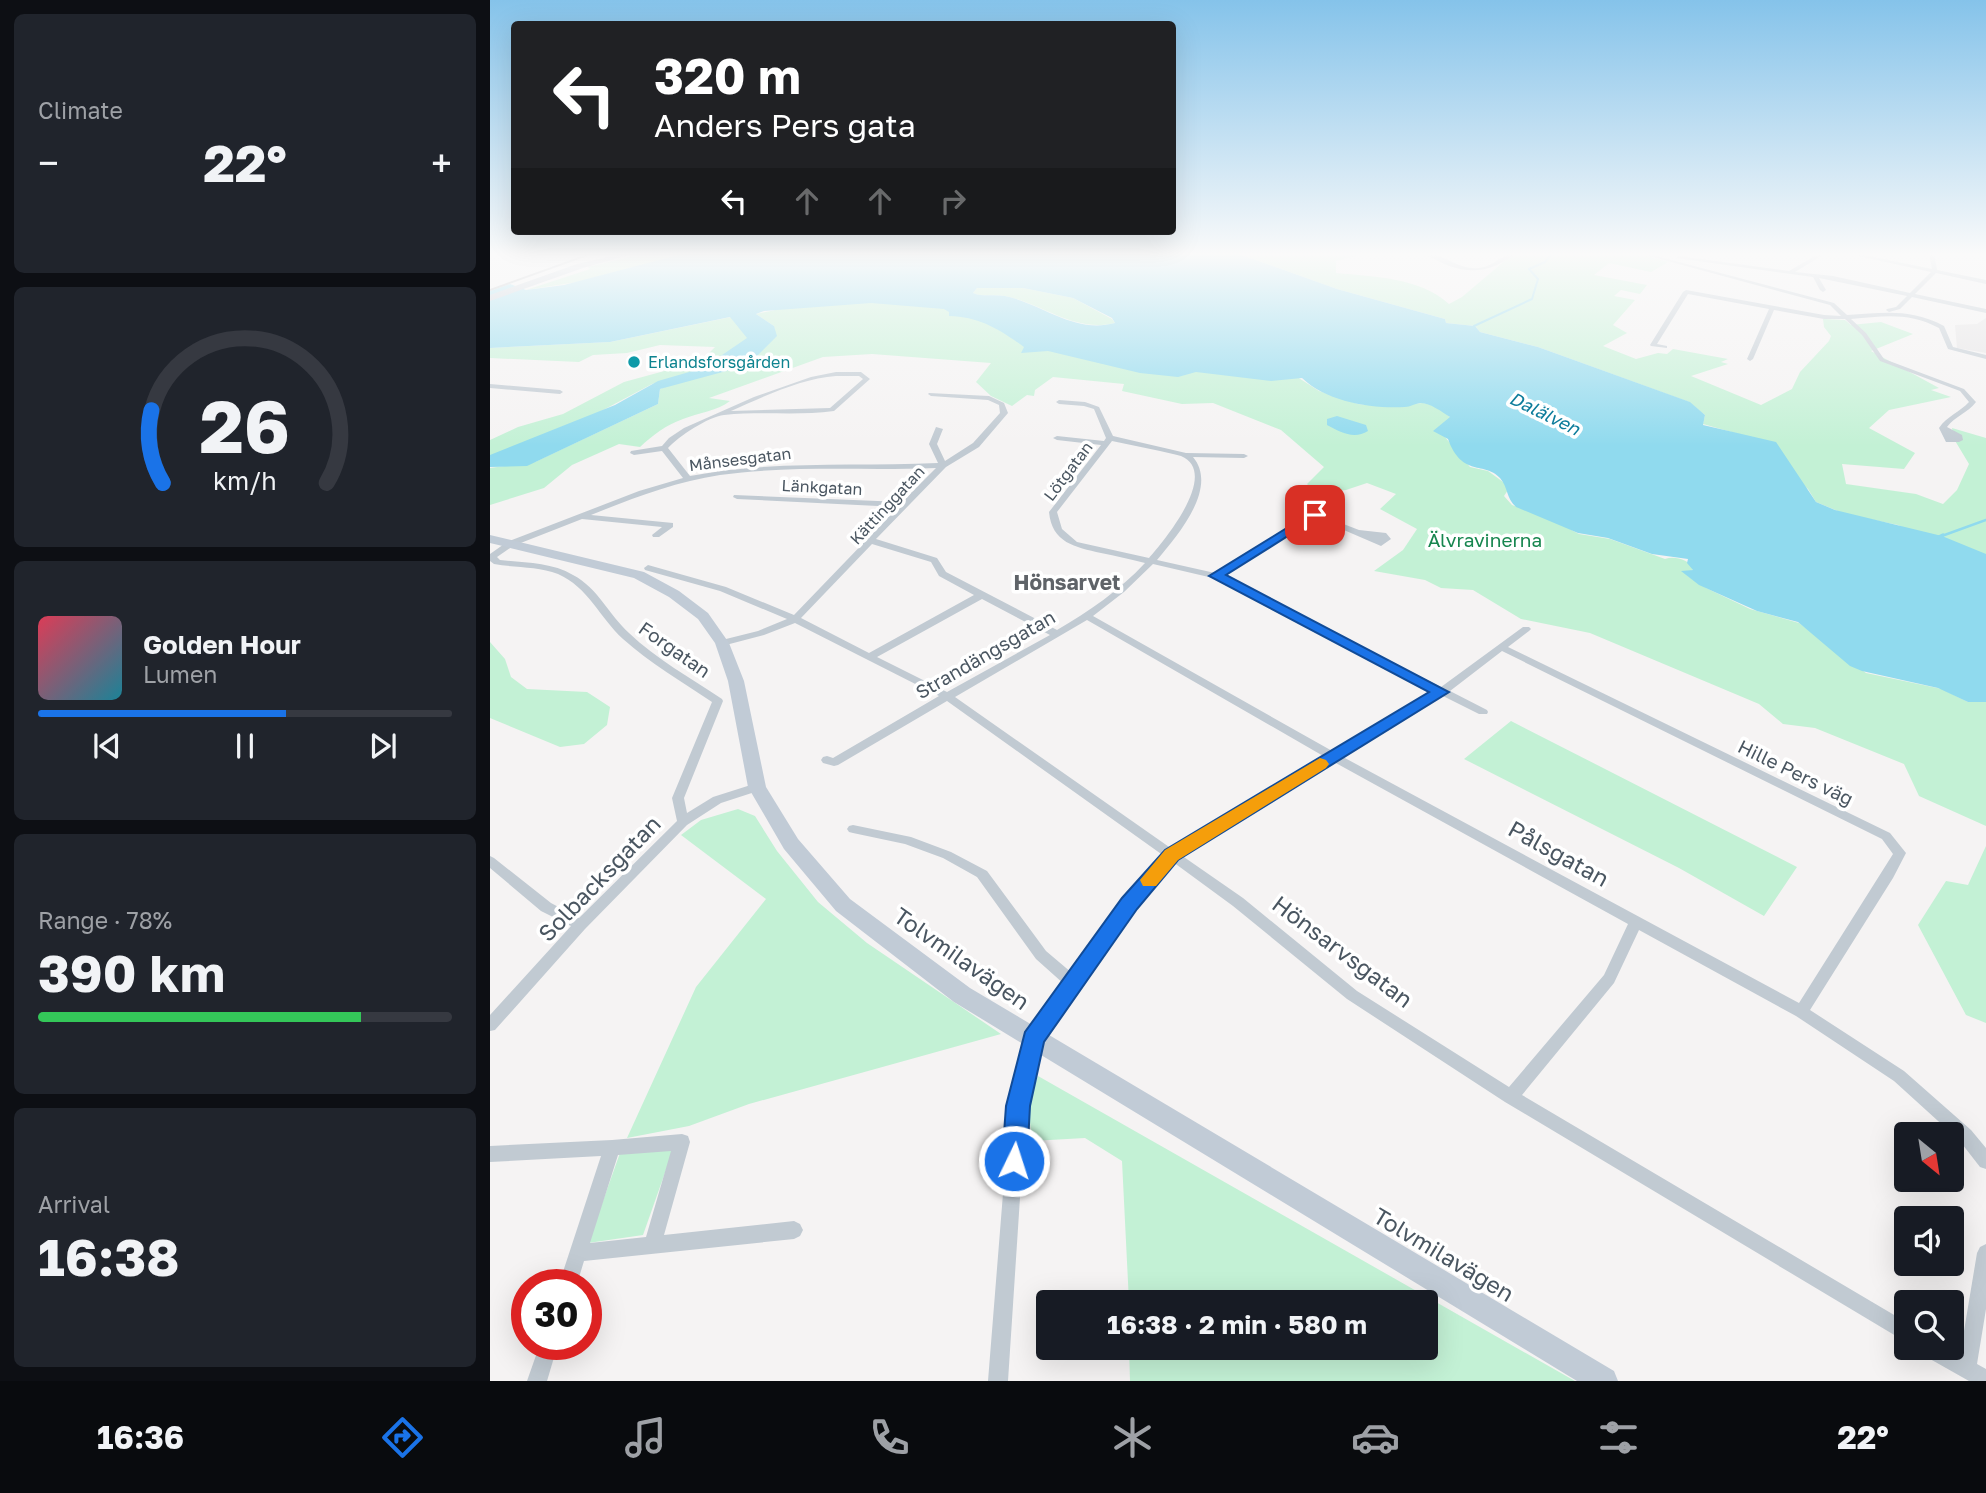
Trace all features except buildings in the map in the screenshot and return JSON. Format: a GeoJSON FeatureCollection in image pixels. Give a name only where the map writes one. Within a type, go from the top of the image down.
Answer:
{"type":"FeatureCollection","features":[{"type":"Feature","properties":{"kind":"street"},"geometry":{"type":"LineString","coordinates":[[1665,347],[1653,345],[1670,317]]}},
{"type":"Feature","properties":{"kind":"street"},"geometry":{"type":"LineString","coordinates":[[1750,359],[1768,317]]}},
{"type":"Feature","properties":{"kind":"street"},"geometry":{"type":"LineString","coordinates":[[1834,317],[1850,317]]}},
{"type":"Feature","properties":{"kind":"street"},"geometry":{"type":"LineString","coordinates":[[1917,317],[1942,327],[1950,348],[1986,357]]}},
{"type":"Feature","properties":{"kind":"street"},"geometry":{"type":"LineString","coordinates":[[1846,318],[1864,334],[1882,360],[1962,390],[1968,396],[1973,402],[1968,411],[1951,418],[1942,428],[1959,436],[1959,440],[1949,440]]}},
{"type":"Feature","properties":{"kind":"street"},"geometry":{"type":"LineString","coordinates":[[664,448],[666,442],[690,425],[723,412],[812,378],[861,374],[867,379],[832,410],[723,412]]}},
{"type":"Feature","properties":{"kind":"street"},"geometry":{"type":"LineString","coordinates":[[490,386],[560,393]]}},
{"type":"Feature","properties":{"kind":"street","name":"Kättinggatan"},"geometry":{"type":"LineString","coordinates":[[795,619],[873,541],[943,465],[976,445],[1004,413],[1004,408],[989,398],[931,394]]}},
{"type":"Feature","properties":{"kind":"street","name":"Lötgatan"},"geometry":{"type":"LineString","coordinates":[[1059,402],[1097,408],[1109,440],[1053,512],[1054,523],[1059,532],[1074,544],[1216,576],[1483,712]]}},
{"type":"Feature","properties":{"kind":"street"},"geometry":{"type":"LineString","coordinates":[[939,429],[933,444],[943,465]]}},
{"type":"Feature","properties":{"kind":"street"},"geometry":{"type":"LineString","coordinates":[[1057,438],[1109,440],[1186,454],[1244,456]]}},
{"type":"Feature","properties":{"kind":"street"},"geometry":{"type":"LineString","coordinates":[[634,453],[664,448]]}},
{"type":"Feature","properties":{"kind":"street"},"geometry":{"type":"LineString","coordinates":[[664,448],[688,479]]}},
{"type":"Feature","properties":{"kind":"street","name":"Strandängsgatan"},"geometry":{"type":"LineString","coordinates":[[827,760],[834,762],[1056,634],[1087,616],[1127,587],[1155,561],[1199,489],[1199,479],[1186,454]]}},
{"type":"Feature","properties":{"kind":"street","name":"Månsesgatan"},"geometry":{"type":"LineString","coordinates":[[500,541],[688,479],[771,468],[943,465]]}},
{"type":"Feature","properties":{"kind":"street","name":"Länkgatan"},"geometry":{"type":"LineString","coordinates":[[737,497],[905,505]]}},
{"type":"Feature","properties":{"kind":"street"},"geometry":{"type":"LineString","coordinates":[[1216,576],[1315,515],[1381,543]]}},
{"type":"Feature","properties":{"kind":"street"},"geometry":{"type":"LineString","coordinates":[[581,516],[670,525],[656,535]]}},
{"type":"Feature","properties":{"kind":"street","name":"Tolvmilavägen"},"geometry":{"type":"LineString","coordinates":[[500,541],[639,575],[674,594],[703,617],[722,643],[736,681],[757,787],[791,844],[843,905],[962,995],[1604,1381]]}},
{"type":"Feature","properties":{"kind":"street","name":"Forgatan"},"geometry":{"type":"LineString","coordinates":[[500,541],[491,557],[497,562],[561,572],[575,580],[592,591],[612,622],[628,639],[718,701],[678,798],[683,822]]}},
{"type":"Feature","properties":{"kind":"street"},"geometry":{"type":"LineString","coordinates":[[873,541],[934,560],[942,575],[1056,634]]}},
{"type":"Feature","properties":{"kind":"street","name":"Hönsarvsgatan"},"geometry":{"type":"LineString","coordinates":[[648,568],[723,589],[795,619],[947,696],[1238,902],[1352,995],[1511,1097],[1894,1326]]}},
{"type":"Feature","properties":{"kind":"street"},"geometry":{"type":"LineString","coordinates":[[871,656],[981,595]]}},
{"type":"Feature","properties":{"kind":"street","name":"Pålsgatan"},"geometry":{"type":"LineString","coordinates":[[1087,616],[1332,757],[1801,1012],[1899,1076],[1965,1135],[1986,1161]]}},
{"type":"Feature","properties":{"kind":"street"},"geometry":{"type":"LineString","coordinates":[[722,643],[761,633],[795,619]]}},
{"type":"Feature","properties":{"kind":"street"},"geometry":{"type":"LineString","coordinates":[[998,1381],[1018,1106],[1033,1039],[1129,904],[1171,855],[1441,692],[1526,629]]}},
{"type":"Feature","properties":{"kind":"street","name":"Hille Pers väg"},"geometry":{"type":"LineString","coordinates":[[1503,648],[1858,822],[1895,844],[1900,853],[1888,875],[1801,1012]]}},
{"type":"Feature","properties":{"kind":"street","name":"Solbacksgatan"},"geometry":{"type":"LineString","coordinates":[[490,1026],[580,925],[683,822],[717,800],[757,787]]}},
{"type":"Feature","properties":{"kind":"street"},"geometry":{"type":"LineString","coordinates":[[853,829],[907,840],[947,855],[982,874],[1041,955],[1074,984]]}},
{"type":"Feature","properties":{"kind":"street"},"geometry":{"type":"LineString","coordinates":[[490,862],[546,907],[580,925]]}},
{"type":"Feature","properties":{"kind":"street"},"geometry":{"type":"LineString","coordinates":[[1511,1097],[1609,979],[1635,923]]}},
{"type":"Feature","properties":{"kind":"street"},"geometry":{"type":"LineString","coordinates":[[490,1154],[681,1142],[652,1245]]}},
{"type":"Feature","properties":{"kind":"street"},"geometry":{"type":"LineString","coordinates":[[574,1269],[612,1148]]}},
{"type":"Feature","properties":{"kind":"street"},"geometry":{"type":"LineString","coordinates":[[579,1254],[794,1230]]}},
{"type":"Feature","properties":{"kind":"street"},"geometry":{"type":"LineString","coordinates":[[1967,1370],[1986,1253]]}},
{"type":"Feature","properties":{"kind":"street"},"geometry":{"type":"LineString","coordinates":[[537,1381],[544,1360]]}},
{"type":"Feature","properties":{"kind":"street"},"geometry":{"type":"LineString","coordinates":[[1950,1360],[1986,1380]]}},
{"type":"Feature","properties":{"kind":"shaded area"},"geometry":{"type":"Polygon","coordinates":[[[1986,318],[1986,353],[1957,348],[1955,325],[1977,324],[1986,318]]]}},
{"type":"Feature","properties":{"kind":"green space"},"geometry":{"type":"Polygon","coordinates":[[[729,317],[754,332],[721,365],[652,384],[592,416],[490,459],[490,440],[518,427],[563,414],[624,382],[701,361],[715,347],[660,345],[627,353],[593,355],[579,362],[490,358],[490,348],[610,342],[729,317]]]}},
{"type":"Feature","properties":{"kind":"green space","name":"Älvravinerna"},"geometry":{"type":"Polygon","coordinates":[[[761,317],[975,317],[1000,326],[1048,350],[1197,372],[1291,373],[1319,391],[1358,404],[1390,407],[1434,404],[1451,418],[1445,437],[1470,467],[1488,471],[1510,487],[1504,496],[1512,505],[1549,518],[1579,534],[1610,539],[1665,559],[1678,558],[1686,561],[1696,568],[1688,572],[1688,576],[1706,588],[1750,609],[1799,623],[1866,673],[1942,689],[1968,702],[1986,702],[1986,826],[1919,796],[1904,764],[1815,728],[1783,724],[1759,704],[1590,633],[1521,619],[1473,590],[1441,588],[1425,580],[1374,571],[1403,550],[1417,529],[1380,509],[1396,494],[1367,483],[1346,490],[1316,493],[1307,484],[1324,467],[1281,430],[1213,403],[1182,404],[1122,391],[1124,384],[1053,377],[1035,390],[1034,396],[1027,395],[1012,406],[991,396],[976,382],[991,363],[872,354],[823,357],[709,398],[730,401],[671,424],[640,447],[619,444],[572,465],[544,488],[490,505],[490,468],[535,462],[658,404],[660,389],[681,381],[774,326],[761,317]]]}},
{"type":"Feature","properties":{"kind":"green space"},"geometry":{"type":"Polygon","coordinates":[[[1063,317],[1109,317],[1115,323],[1100,325],[1063,317]]]}},
{"type":"Feature","properties":{"kind":"green space"},"geometry":{"type":"Polygon","coordinates":[[[1439,317],[1620,317],[1613,325],[1627,333],[1603,346],[1636,359],[1658,353],[1667,354],[1673,349],[1728,359],[1721,362],[1728,364],[1691,376],[1761,405],[1792,389],[1800,372],[1829,341],[1831,336],[1824,327],[1823,319],[1845,320],[1851,325],[1881,322],[1913,334],[1871,351],[1939,388],[1931,390],[1951,397],[1889,410],[1869,428],[1915,453],[1904,469],[1842,464],[1846,484],[1916,494],[1943,504],[1957,490],[1969,464],[1954,439],[1952,428],[1986,438],[1986,565],[1898,525],[1845,514],[1816,502],[1808,489],[1749,437],[1703,424],[1705,415],[1689,402],[1538,347],[1480,332],[1475,326],[1446,323],[1445,319],[1439,317]]]}},
{"type":"Feature","properties":{"kind":"green space"},"geometry":{"type":"Polygon","coordinates":[[[490,642],[505,659],[511,677],[527,689],[587,692],[610,707],[607,725],[584,744],[560,747],[490,718],[490,642]]]}},
{"type":"Feature","properties":{"kind":"green space"},"geometry":{"type":"Polygon","coordinates":[[[1511,721],[1797,867],[1764,916],[1679,868],[1464,759],[1511,721]]]}},
{"type":"Feature","properties":{"kind":"green space"},"geometry":{"type":"Polygon","coordinates":[[[738,809],[755,816],[777,851],[818,902],[867,943],[1001,1034],[749,1104],[689,1126],[627,1138],[696,987],[766,899],[681,835],[701,820],[738,809]]]}},
{"type":"Feature","properties":{"kind":"green space"},"geometry":{"type":"Polygon","coordinates":[[[1986,846],[1986,1023],[1966,1015],[1918,925],[1946,881],[1968,885],[1986,846]]]}},
{"type":"Feature","properties":{"kind":"green space"},"geometry":{"type":"Polygon","coordinates":[[[1038,1076],[1415,1290],[1128,1290],[1122,1161],[1085,1138],[1032,1141],[1028,1104],[1038,1076]]]}},
{"type":"Feature","properties":{"kind":"green space"},"geometry":{"type":"Polygon","coordinates":[[[673,1150],[643,1235],[588,1243],[620,1153],[673,1150]]]}},
{"type":"Feature","properties":{"kind":"green space"},"geometry":{"type":"Polygon","coordinates":[[[1438,1303],[1575,1381],[1130,1381],[1129,1360],[1438,1360],[1438,1303]]]}},
{"type":"Feature","properties":{"kind":"water"},"geometry":{"type":"Polygon","coordinates":[[[490,317],[728,317],[610,342],[490,348],[490,317]]]}},
{"type":"Feature","properties":{"kind":"water"},"geometry":{"type":"Polygon","coordinates":[[[730,317],[761,317],[774,326],[777,336],[753,360],[730,370],[660,389],[658,404],[527,466],[490,467],[490,455],[615,405],[658,381],[703,368],[747,338],[730,317]]]}},
{"type":"Feature","properties":{"kind":"water","name":"Dalälven"},"geometry":{"type":"Polygon","coordinates":[[[962,317],[1060,317],[1086,325],[1100,325],[1115,323],[1111,317],[1439,317],[1445,319],[1446,323],[1475,326],[1480,332],[1538,347],[1690,402],[1705,415],[1703,425],[1776,442],[1816,502],[1835,510],[1942,536],[1986,554],[1986,702],[1968,702],[1938,688],[1862,671],[1850,666],[1798,622],[1757,611],[1699,585],[1681,571],[1693,570],[1687,563],[1688,559],[1652,554],[1608,538],[1578,533],[1516,507],[1500,478],[1488,470],[1467,464],[1460,459],[1448,439],[1433,431],[1450,417],[1428,404],[1407,407],[1364,405],[1324,393],[1302,378],[1271,381],[1196,372],[1178,377],[1140,373],[1048,351],[1021,353],[1024,347],[997,330],[962,317]]]}},
{"type":"Feature","properties":{"kind":"water"},"geometry":{"type":"Polygon","coordinates":[[[1337,416],[1366,425],[1368,431],[1352,435],[1327,425],[1327,419],[1337,416]]]}},
{"type":"Feature","properties":{"kind":"waterway"},"geometry":{"type":"LineString","coordinates":[[1474,326],[1492,317]]}},
{"type":"Feature","properties":{"kind":"waterway"},"geometry":{"type":"LineString","coordinates":[[1943,535],[1939,537],[1986,520]]}},
{"type":"Feature","properties":{"kind":"slow traffic"},"geometry":{"type":"LineString","coordinates":[[1149,880],[1171,855],[1320,764]]}},
{"type":"Feature","properties":{"kind":"place","name":"Erlandsforsgården"},"geometry":{"type":"Point","coordinates":[634,362]}},
{"type":"Feature","properties":{"kind":"district","name":"Hönsarvet"},"geometry":{"type":"Point","coordinates":[1067,582]}},
{"type":"Feature","properties":{"kind":"route"},"geometry":{"type":"LineString","coordinates":[[1014,1161],[1018,1106],[1033,1039],[1129,904],[1171,855],[1441,692],[1216,576],[1315,515]]}}]}
